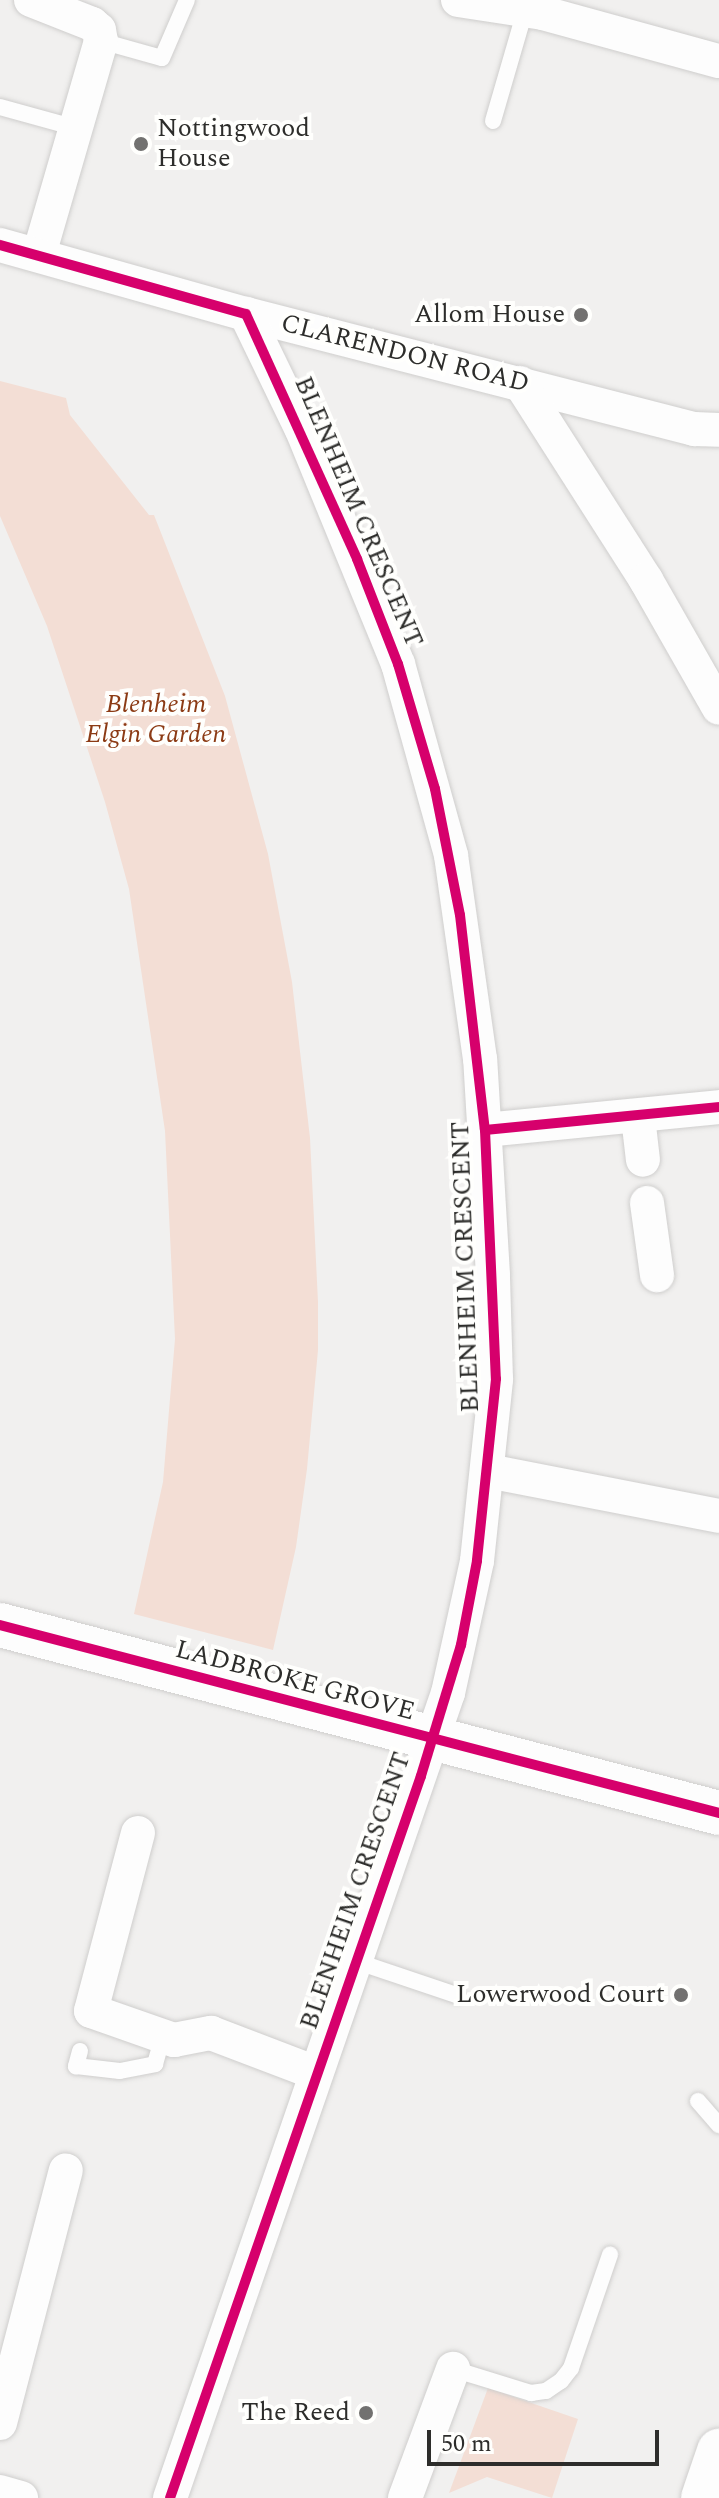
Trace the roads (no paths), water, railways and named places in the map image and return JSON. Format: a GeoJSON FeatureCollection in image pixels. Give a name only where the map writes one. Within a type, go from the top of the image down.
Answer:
{"type":"FeatureCollection","features":[{"type":"Feature","properties":{"kind":"main road","name":"LADBROKE GROVE"},"geometry":{"type":"LineString","coordinates":[[0,1625],[719,1813]]}},
{"type":"Feature","properties":{"kind":"main road"},"geometry":{"type":"LineString","coordinates":[[703,2498],[719,2451]]}},
{"type":"Feature","properties":{"kind":"street"},"geometry":{"type":"LineString","coordinates":[[31,0],[92,24],[99,30],[101,41],[39,254]]}},
{"type":"Feature","properties":{"kind":"street"},"geometry":{"type":"LineString","coordinates":[[458,0],[538,8],[719,61]]}},
{"type":"Feature","properties":{"kind":"street","name":"CLARENDON ROAD"},"geometry":{"type":"LineString","coordinates":[[0,245],[246,314],[694,429],[719,430]]}},
{"type":"Feature","properties":{"kind":"street","name":"BLENHEIM CRESCENT"},"geometry":{"type":"LineString","coordinates":[[170,2498],[433,1740],[461,1645],[477,1561],[496,1379],[480,1059],[453,870],[432,776],[398,664],[357,559],[246,314]]}},
{"type":"Feature","properties":{"kind":"street"},"geometry":{"type":"LineString","coordinates":[[520,383],[646,580],[719,708]]}},
{"type":"Feature","properties":{"kind":"street"},"geometry":{"type":"LineString","coordinates":[[485,1130],[719,1107]]}},
{"type":"Feature","properties":{"kind":"street"},"geometry":{"type":"LineString","coordinates":[[638,1117],[643,1160]]}},
{"type":"Feature","properties":{"kind":"street"},"geometry":{"type":"LineString","coordinates":[[647,1203],[657,1275]]}},
{"type":"Feature","properties":{"kind":"street"},"geometry":{"type":"LineString","coordinates":[[488,1471],[719,1516]]}},
{"type":"Feature","properties":{"kind":"street"},"geometry":{"type":"LineString","coordinates":[[138,1833],[89,2019],[174,2040],[211,2033],[316,2073]]}},
{"type":"Feature","properties":{"kind":"street"},"geometry":{"type":"LineString","coordinates":[[0,2423],[66,2170]]}},
{"type":"Feature","properties":{"kind":"street"},"geometry":{"type":"LineString","coordinates":[[405,2498],[453,2369]]}},
{"type":"Feature","properties":{"kind":"street"},"geometry":{"type":"LineString","coordinates":[[0,2492],[21,2498]]}},
{"type":"Feature","properties":{"kind":"lane"},"geometry":{"type":"LineString","coordinates":[[101,41],[162,58],[187,0]]}},
{"type":"Feature","properties":{"kind":"lane"},"geometry":{"type":"LineString","coordinates":[[493,121],[538,8]]}},
{"type":"Feature","properties":{"kind":"lane"},"geometry":{"type":"LineString","coordinates":[[0,107],[76,128]]}},
{"type":"Feature","properties":{"kind":"lane"},"geometry":{"type":"LineString","coordinates":[[355,1961],[456,1995]]}},
{"type":"Feature","properties":{"kind":"lane"},"geometry":{"type":"LineString","coordinates":[[80,2051],[76,2066],[120,2071],[155,2064],[163,2036]]}},
{"type":"Feature","properties":{"kind":"lane"},"geometry":{"type":"LineString","coordinates":[[698,2101],[719,2125]]}},
{"type":"Feature","properties":{"kind":"lane"},"geometry":{"type":"LineString","coordinates":[[453,2369],[531,2393],[546,2391],[561,2381],[571,2368],[610,2255]]}},
{"type":"Feature","properties":{"kind":"place","name":"Nottingwood House"},"geometry":{"type":"Point","coordinates":[141,144]}},
{"type":"Feature","properties":{"kind":"place","name":"Allom House"},"geometry":{"type":"Point","coordinates":[581,315]}},
{"type":"Feature","properties":{"kind":"place","name":"Lowerwood Court"},"geometry":{"type":"Point","coordinates":[681,1995]}},
{"type":"Feature","properties":{"kind":"place","name":"The Reed"},"geometry":{"type":"Point","coordinates":[366,2413]}},
{"type":"Feature","properties":{"kind":"park label","name":"Blenheim Elgin Garden"},"geometry":{"type":"Point","coordinates":[156,720]}}]}
